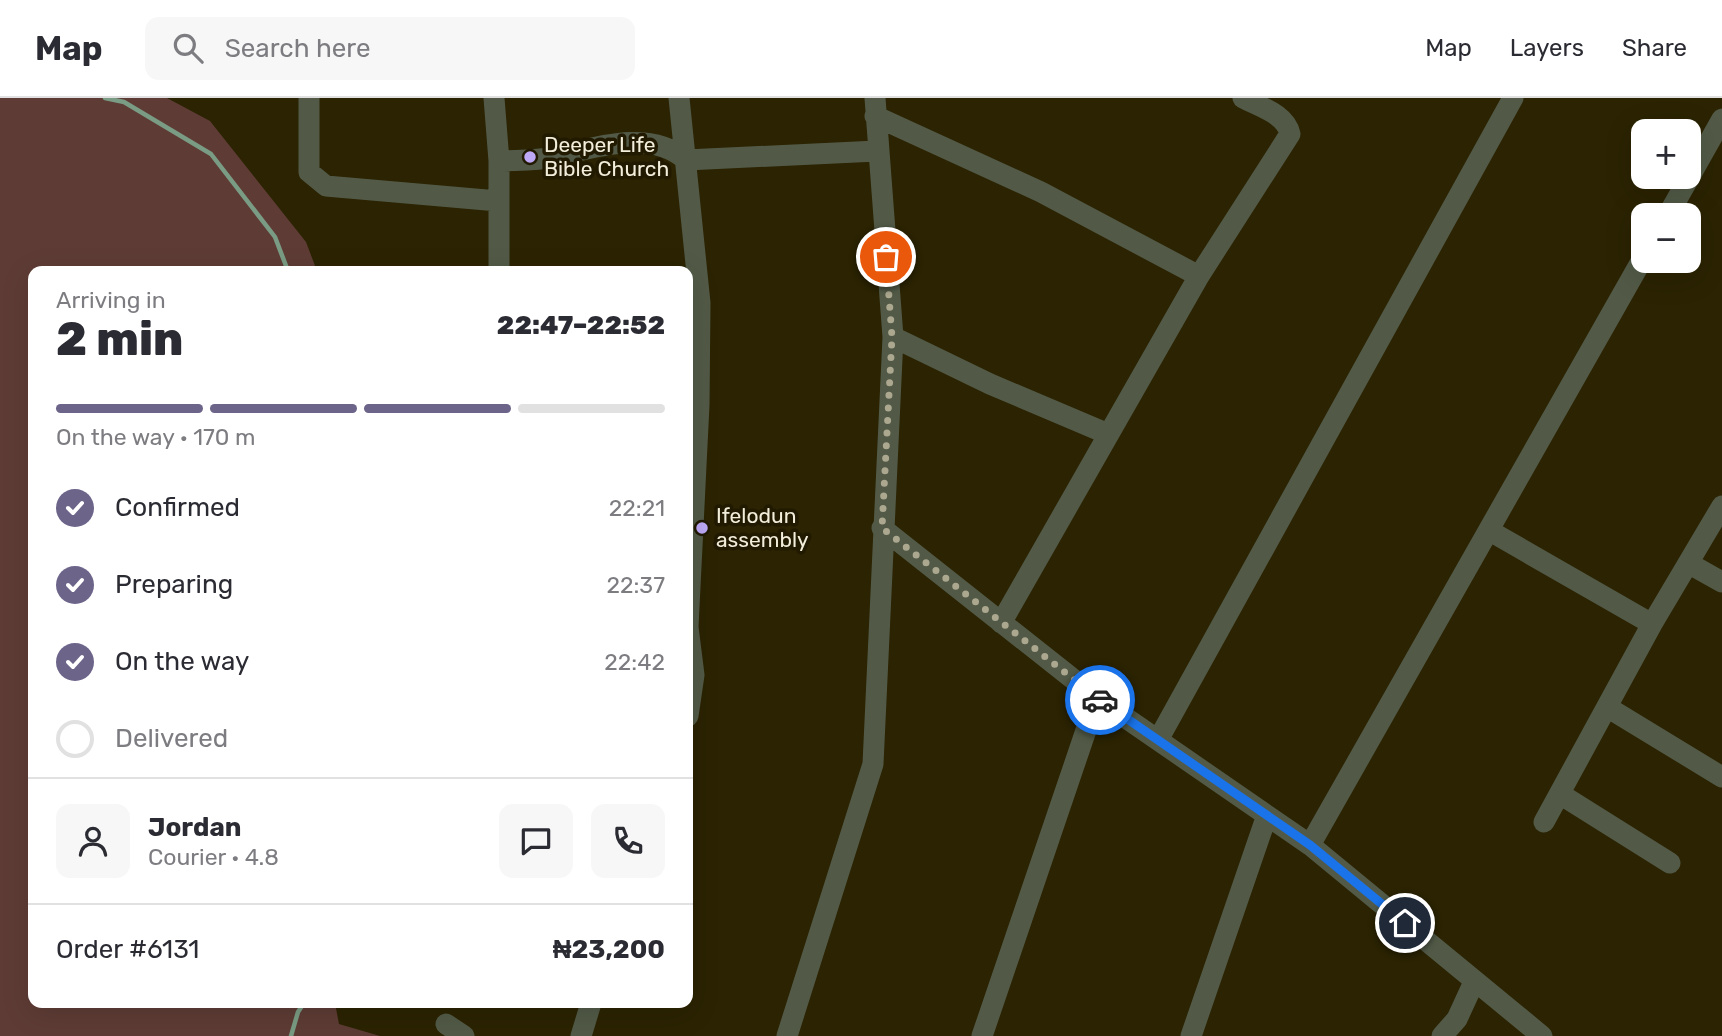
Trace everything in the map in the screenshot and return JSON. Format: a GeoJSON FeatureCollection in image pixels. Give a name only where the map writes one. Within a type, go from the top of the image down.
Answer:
{"type":"FeatureCollection","features":[{"type":"Feature","properties":{"kind":"street"},"geometry":{"type":"LineString","coordinates":[[309,98],[309,172],[326,186],[498,201]]}},
{"type":"Feature","properties":{"kind":"street"},"geometry":{"type":"LineString","coordinates":[[494,98],[499,161],[499,266]]}},
{"type":"Feature","properties":{"kind":"street"},"geometry":{"type":"LineString","coordinates":[[679,98],[700,303],[699,405],[693,527]]}},
{"type":"Feature","properties":{"kind":"street"},"geometry":{"type":"LineString","coordinates":[[1000,623],[1199,276],[1290,134],[1289,125],[1282,118],[1243,98]]}},
{"type":"Feature","properties":{"kind":"street"},"geometry":{"type":"LineString","coordinates":[[1158,740],[1513,98]]}},
{"type":"Feature","properties":{"kind":"street"},"geometry":{"type":"LineString","coordinates":[[787,1036],[873,764],[892,337],[875,107],[1199,276]]}},
{"type":"Feature","properties":{"kind":"street"},"geometry":{"type":"LineString","coordinates":[[1675,203],[1722,119]]}},
{"type":"Feature","properties":{"kind":"street"},"geometry":{"type":"LineString","coordinates":[[499,161],[552,157],[599,144],[617,143],[662,148],[686,160],[877,151]]}},
{"type":"Feature","properties":{"kind":"street"},"geometry":{"type":"LineString","coordinates":[[1310,845],[1635,273]]}},
{"type":"Feature","properties":{"kind":"street"},"geometry":{"type":"LineString","coordinates":[[892,337],[990,384],[1108,433]]}},
{"type":"Feature","properties":{"kind":"street"},"geometry":{"type":"LineString","coordinates":[[1544,822],[1652,624],[1722,506]]}},
{"type":"Feature","properties":{"kind":"street"},"geometry":{"type":"LineString","coordinates":[[882,528],[1097,698],[1266,818],[1310,845],[1542,1036]]}},
{"type":"Feature","properties":{"kind":"street"},"geometry":{"type":"LineString","coordinates":[[1490,530],[1652,624]]}},
{"type":"Feature","properties":{"kind":"street"},"geometry":{"type":"LineString","coordinates":[[1688,563],[1722,582]]}},
{"type":"Feature","properties":{"kind":"street"},"geometry":{"type":"LineString","coordinates":[[982,1036],[1097,698]]}},
{"type":"Feature","properties":{"kind":"street"},"geometry":{"type":"LineString","coordinates":[[1607,707],[1722,777]]}},
{"type":"Feature","properties":{"kind":"street"},"geometry":{"type":"LineString","coordinates":[[1560,794],[1670,863]]}},
{"type":"Feature","properties":{"kind":"street"},"geometry":{"type":"LineString","coordinates":[[1192,1036],[1266,818]]}},
{"type":"Feature","properties":{"kind":"street"},"geometry":{"type":"LineString","coordinates":[[1443,1036],[1457,1019],[1474,982]]}},
{"type":"Feature","properties":{"kind":"street"},"geometry":{"type":"LineString","coordinates":[[581,1036],[589,1008]]}},
{"type":"Feature","properties":{"kind":"shaded area"},"geometry":{"type":"Polygon","coordinates":[[[0,98],[167,98],[210,121],[306,242],[315,266],[28,266],[28,1008],[336,1008],[339,1024],[380,1036],[0,1036],[0,98]]]}},
{"type":"Feature","properties":{"kind":"waterway"},"geometry":{"type":"LineString","coordinates":[[105,98],[124,102],[211,154],[275,237],[286,266]]}},
{"type":"Feature","properties":{"kind":"waterway"},"geometry":{"type":"LineString","coordinates":[[291,1036],[301,1008]]}},
{"type":"Feature","properties":{"kind":"way so far"},"geometry":{"type":"LineString","coordinates":[[886,257],[892,337],[882,528],[1100,700]]}},
{"type":"Feature","properties":{"kind":"place","name":"Deeper Life Bible Church"},"geometry":{"type":"Point","coordinates":[530,157]}},
{"type":"Feature","properties":{"kind":"place","name":"Ifelodun assembly"},"geometry":{"type":"Point","coordinates":[702,528]}},
{"type":"Feature","properties":{"kind":"route"},"geometry":{"type":"LineString","coordinates":[[1100,700],[1266,818],[1310,845],[1405,923]]}}]}
